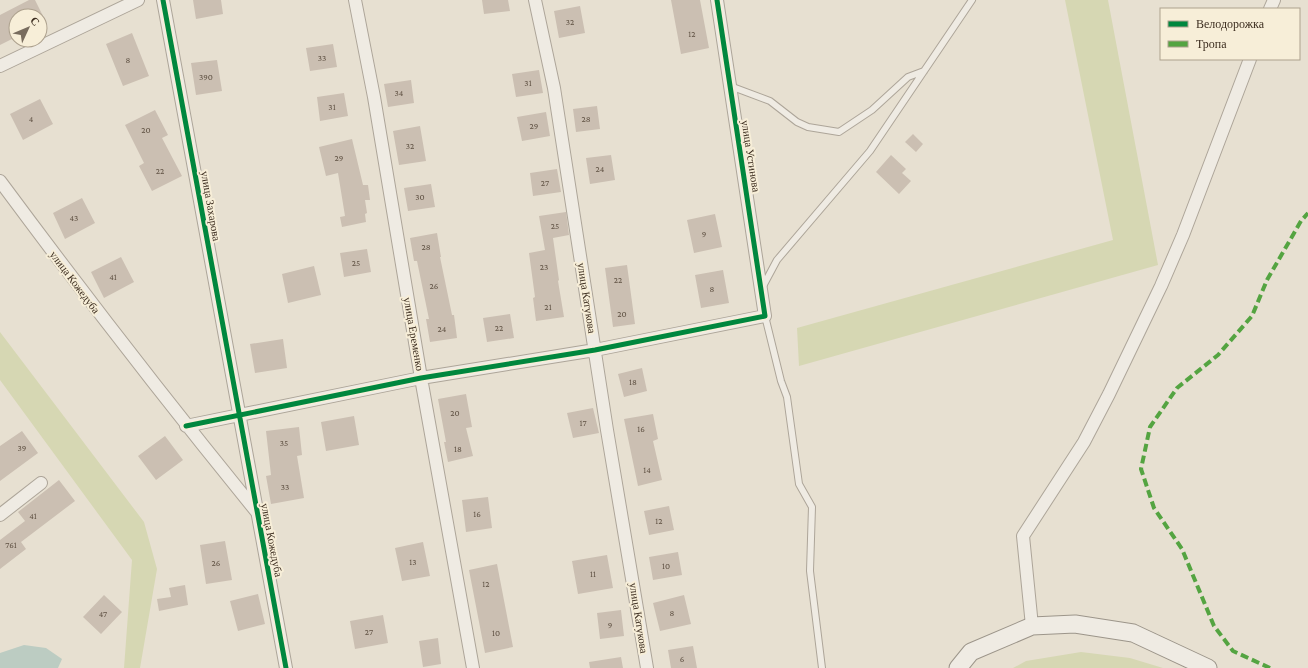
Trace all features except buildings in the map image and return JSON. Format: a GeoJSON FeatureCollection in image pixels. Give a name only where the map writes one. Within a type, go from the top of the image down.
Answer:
{"type":"FeatureCollection","features":[{"type":"Feature","properties":{"kind":"main road"},"geometry":{"type":"LineString","coordinates":[[958,668],[971,652],[1032,626],[1075,624],[1133,633],[1208,668]]}},
{"type":"Feature","properties":{"kind":"street"},"geometry":{"type":"LineString","coordinates":[[0,66],[138,0]]}},
{"type":"Feature","properties":{"kind":"street","name":"улица Захарова"},"geometry":{"type":"LineString","coordinates":[[163,0],[239,415]]}},
{"type":"Feature","properties":{"kind":"street","name":"улица Еременко"},"geometry":{"type":"LineString","coordinates":[[355,0],[374,97],[421,378],[473,668]]}},
{"type":"Feature","properties":{"kind":"street","name":"улица Катукова"},"geometry":{"type":"LineString","coordinates":[[535,0],[554,88],[596,350],[607,430],[647,668]]}},
{"type":"Feature","properties":{"kind":"street","name":"улица Устинова"},"geometry":{"type":"LineString","coordinates":[[717,0],[766,316]]}},
{"type":"Feature","properties":{"kind":"street"},"geometry":{"type":"LineString","coordinates":[[1032,626],[1023,536],[1084,442],[1161,286],[1183,235],[1250,60]]}},
{"type":"Feature","properties":{"kind":"street","name":"улица Кожедуба"},"geometry":{"type":"LineString","coordinates":[[0,181],[186,426],[257,512]]}},
{"type":"Feature","properties":{"kind":"street"},"geometry":{"type":"LineString","coordinates":[[186,426],[421,378],[596,350],[766,316]]}},
{"type":"Feature","properties":{"kind":"street","name":"улица Кожедуба"},"geometry":{"type":"LineString","coordinates":[[239,415],[286,668]]}},
{"type":"Feature","properties":{"kind":"street"},"geometry":{"type":"LineString","coordinates":[[0,515],[41,483]]}},
{"type":"Feature","properties":{"kind":"lane"},"geometry":{"type":"LineString","coordinates":[[761,289],[777,260],[870,151],[972,0]]}},
{"type":"Feature","properties":{"kind":"lane"},"geometry":{"type":"LineString","coordinates":[[730,86],[770,101],[797,122],[808,127],[839,132],[872,110],[908,77],[924,71]]}},
{"type":"Feature","properties":{"kind":"lane"},"geometry":{"type":"LineString","coordinates":[[766,316],[781,381],[787,397],[799,484],[812,507],[810,571],[822,668]]}},
{"type":"Feature","properties":{"kind":"green space"},"geometry":{"type":"Polygon","coordinates":[[[1065,0],[1108,0],[1158,265],[799,366],[797,328],[1113,240],[1065,0]]]}},
{"type":"Feature","properties":{"kind":"green space"},"geometry":{"type":"Polygon","coordinates":[[[0,332],[144,522],[157,569],[140,668],[124,668],[132,560],[0,380],[0,332]]]}},
{"type":"Feature","properties":{"kind":"green space"},"geometry":{"type":"Polygon","coordinates":[[[1081,652],[1130,658],[1163,668],[1013,668],[1026,661],[1081,652]]]}},
{"type":"Feature","properties":{"kind":"shaded area"},"geometry":{"type":"Polygon","coordinates":[[[24,645],[46,648],[62,659],[58,668],[0,668],[0,653],[24,645]]]}},
{"type":"Feature","properties":{"kind":"marked path"},"geometry":{"type":"LineString","coordinates":[[1270,668],[1233,651],[1214,626],[1182,549],[1154,508],[1141,469],[1150,427],[1177,388],[1218,355],[1252,316],[1267,280],[1301,221],[1308,213]]}},
{"type":"Feature","properties":{"kind":"cycle path"},"geometry":{"type":"LineString","coordinates":[[163,0],[286,668]]}},
{"type":"Feature","properties":{"kind":"cycle path"},"geometry":{"type":"LineString","coordinates":[[186,426],[421,378],[595,350],[765,316],[717,0]]}}]}
